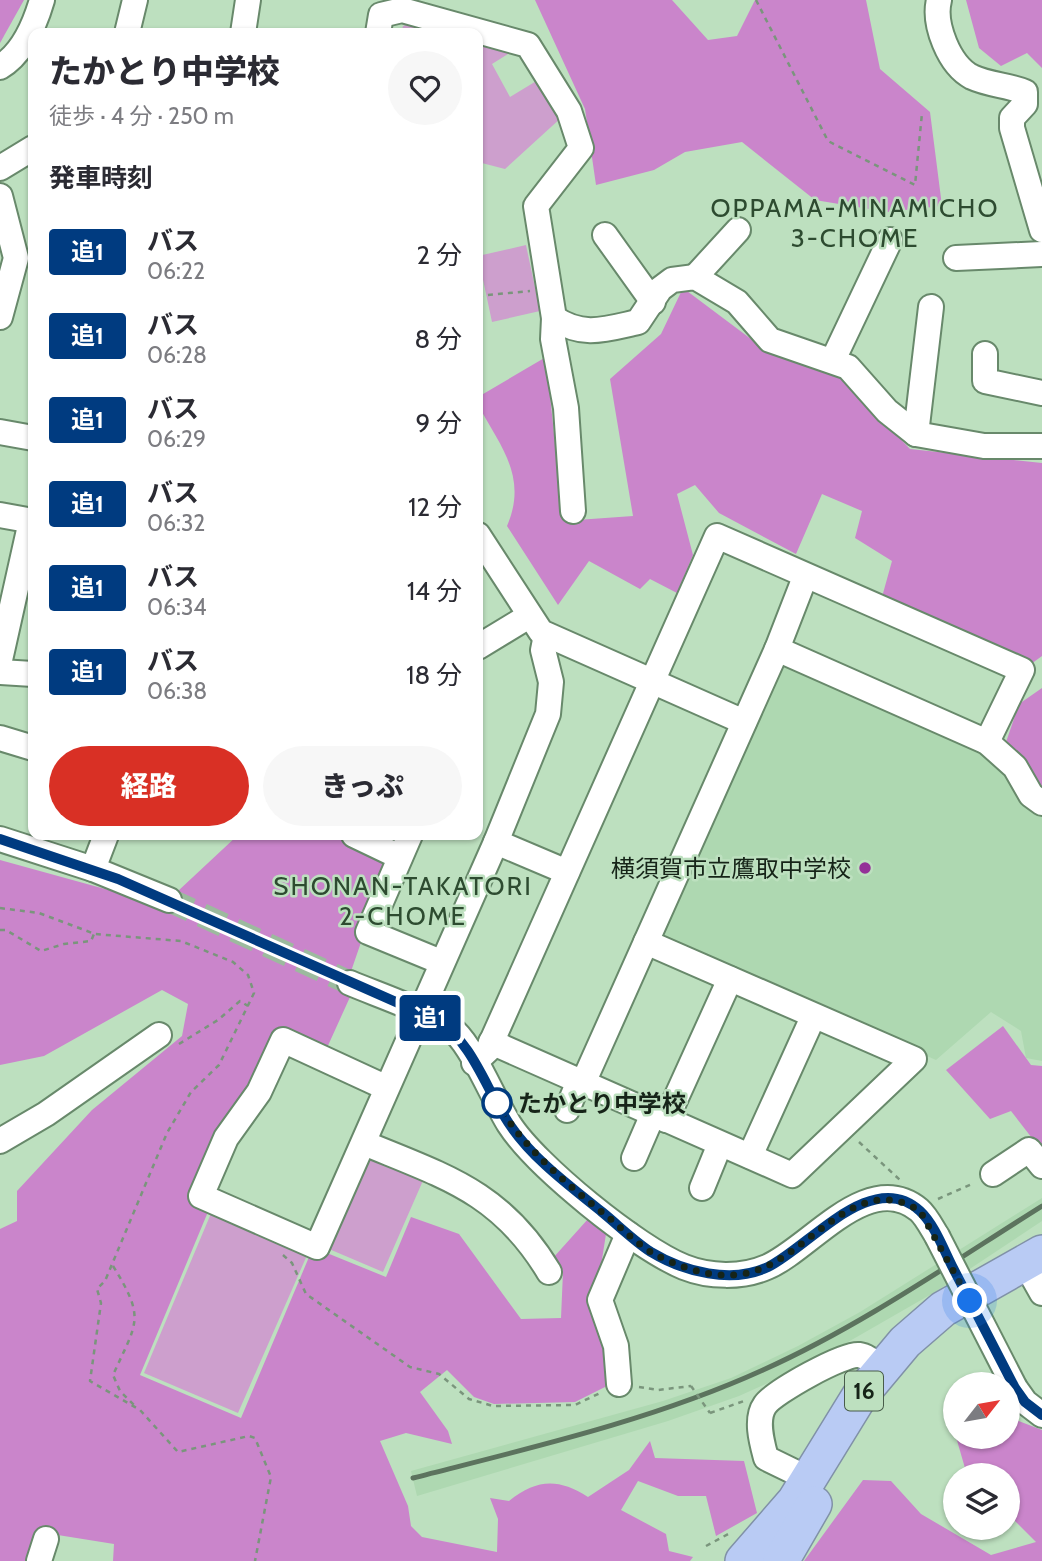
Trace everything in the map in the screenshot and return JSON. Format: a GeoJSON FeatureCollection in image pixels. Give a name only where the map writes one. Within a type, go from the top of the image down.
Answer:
{"type":"FeatureCollection","features":[{"type":"Feature","properties":{"kind":"highway","name":"16"},"geometry":{"type":"LineString","coordinates":[[743,1561],[795,1501],[859,1396],[905,1342],[943,1309],[1037,1272]]}},
{"type":"Feature","properties":{"kind":"highway","name":"16"},"geometry":{"type":"LineString","coordinates":[[781,1561],[871,1407],[892,1380],[930,1339],[950,1324],[1037,1272]]}},
{"type":"Feature","properties":{"kind":"street"},"geometry":{"type":"LineString","coordinates":[[32,28],[42,0]]}},
{"type":"Feature","properties":{"kind":"street"},"geometry":{"type":"LineString","coordinates":[[128,28],[135,0]]}},
{"type":"Feature","properties":{"kind":"street"},"geometry":{"type":"LineString","coordinates":[[244,28],[248,0]]}},
{"type":"Feature","properties":{"kind":"street"},"geometry":{"type":"LineString","coordinates":[[939,0],[936,13],[949,52],[969,76],[1025,92],[1025,104],[1012,118],[1012,128],[1042,230]]}},
{"type":"Feature","properties":{"kind":"street"},"geometry":{"type":"LineString","coordinates":[[378,28],[381,15],[402,10],[467,28]]}},
{"type":"Feature","properties":{"kind":"street"},"geometry":{"type":"LineString","coordinates":[[483,32],[528,45],[569,111],[581,148],[536,206],[554,318],[553,339],[566,408],[573,511]]}},
{"type":"Feature","properties":{"kind":"street"},"geometry":{"type":"LineString","coordinates":[[0,67],[8,62],[28,34]]}},
{"type":"Feature","properties":{"kind":"street"},"geometry":{"type":"LineString","coordinates":[[0,168],[28,151]]}},
{"type":"Feature","properties":{"kind":"street"},"geometry":{"type":"LineString","coordinates":[[0,196],[16,257],[0,317]]}},
{"type":"Feature","properties":{"kind":"street"},"geometry":{"type":"LineString","coordinates":[[695,277],[738,230]]}},
{"type":"Feature","properties":{"kind":"street"},"geometry":{"type":"LineString","coordinates":[[605,235],[653,302]]}},
{"type":"Feature","properties":{"kind":"street"},"geometry":{"type":"LineString","coordinates":[[833,360],[890,240]]}},
{"type":"Feature","properties":{"kind":"street"},"geometry":{"type":"LineString","coordinates":[[956,258],[1042,254]]}},
{"type":"Feature","properties":{"kind":"street"},"geometry":{"type":"LineString","coordinates":[[554,318],[566,326],[590,333],[638,322],[660,289],[672,280],[695,277],[737,302],[770,340],[833,360],[848,368],[887,411],[916,434],[984,446],[1042,446]]}},
{"type":"Feature","properties":{"kind":"street"},"geometry":{"type":"LineString","coordinates":[[916,434],[931,306]]}},
{"type":"Feature","properties":{"kind":"street"},"geometry":{"type":"LineString","coordinates":[[985,354],[985,381],[1042,393]]}},
{"type":"Feature","properties":{"kind":"street"},"geometry":{"type":"LineString","coordinates":[[0,432],[28,437]]}},
{"type":"Feature","properties":{"kind":"street"},"geometry":{"type":"LineString","coordinates":[[0,515],[28,520]]}},
{"type":"Feature","properties":{"kind":"street"},"geometry":{"type":"LineString","coordinates":[[474,1063],[491,1042],[717,536],[805,577],[1022,670],[987,742]]}},
{"type":"Feature","properties":{"kind":"street"},"geometry":{"type":"LineString","coordinates":[[483,549],[529,616],[546,635],[744,722]]}},
{"type":"Feature","properties":{"kind":"street"},"geometry":{"type":"LineString","coordinates":[[0,660],[24,595],[28,558]]}},
{"type":"Feature","properties":{"kind":"street"},"geometry":{"type":"LineString","coordinates":[[567,1110],[646,942],[777,649],[805,577]]}},
{"type":"Feature","properties":{"kind":"street"},"geometry":{"type":"LineString","coordinates":[[483,644],[529,616]]}},
{"type":"Feature","properties":{"kind":"street"},"geometry":{"type":"LineString","coordinates":[[387,1088],[283,1040],[259,1092],[226,1138],[201,1196],[317,1247],[496,842],[548,714],[551,682],[543,650],[546,635]]}},
{"type":"Feature","properties":{"kind":"street"},"geometry":{"type":"LineString","coordinates":[[777,649],[987,742],[1015,767],[1031,795],[1042,803]]}},
{"type":"Feature","properties":{"kind":"street"},"geometry":{"type":"LineString","coordinates":[[0,673],[28,674]]}},
{"type":"Feature","properties":{"kind":"street"},"geometry":{"type":"LineString","coordinates":[[0,738],[28,746]]}},
{"type":"Feature","properties":{"kind":"street"},"geometry":{"type":"LineString","coordinates":[[0,839],[93,869],[169,901]]}},
{"type":"Feature","properties":{"kind":"street"},"geometry":{"type":"LineString","coordinates":[[93,869],[104,840]]}},
{"type":"Feature","properties":{"kind":"street"},"geometry":{"type":"LineString","coordinates":[[377,840],[405,846],[368,932],[441,962]]}},
{"type":"Feature","properties":{"kind":"street"},"geometry":{"type":"LineString","coordinates":[[496,842],[567,872]]}},
{"type":"Feature","properties":{"kind":"street"},"geometry":{"type":"LineString","coordinates":[[491,1042],[792,1175],[914,1059],[646,942]]}},
{"type":"Feature","properties":{"kind":"street"},"geometry":{"type":"LineString","coordinates":[[634,1158],[660,1117],[730,979]]}},
{"type":"Feature","properties":{"kind":"street"},"geometry":{"type":"LineString","coordinates":[[350,983],[420,1014],[457,1034],[510,1125],[528,1148],[652,1253],[687,1268],[713,1274],[741,1274],[767,1268],[859,1204],[885,1198],[908,1203],[920,1211],[937,1236],[1015,1388],[1025,1402],[1042,1415]]}},
{"type":"Feature","properties":{"kind":"street"},"geometry":{"type":"LineString","coordinates":[[750,1156],[813,1017]]}},
{"type":"Feature","properties":{"kind":"street"},"geometry":{"type":"LineString","coordinates":[[0,1141],[46,1114],[159,1035]]}},
{"type":"Feature","properties":{"kind":"street"},"geometry":{"type":"LineString","coordinates":[[364,1143],[464,1185],[493,1204],[533,1245],[549,1272]]}},
{"type":"Feature","properties":{"kind":"street"},"geometry":{"type":"LineString","coordinates":[[702,1188],[720,1144]]}},
{"type":"Feature","properties":{"kind":"street"},"geometry":{"type":"LineString","coordinates":[[993,1174],[1030,1150],[1042,1166]]}},
{"type":"Feature","properties":{"kind":"street"},"geometry":{"type":"LineString","coordinates":[[619,1384],[616,1346],[600,1300],[628,1234]]}},
{"type":"Feature","properties":{"kind":"street"},"geometry":{"type":"LineString","coordinates":[[808,1479],[766,1458],[760,1416],[764,1405],[783,1390],[847,1356],[863,1356],[882,1368]]}},
{"type":"Feature","properties":{"kind":"path"},"geometry":{"type":"LineString","coordinates":[[757,0],[828,141],[915,185],[922,113]]}},
{"type":"Feature","properties":{"kind":"path"},"geometry":{"type":"LineString","coordinates":[[483,296],[535,291]]}},
{"type":"Feature","properties":{"kind":"path"},"geometry":{"type":"LineString","coordinates":[[0,908],[39,913],[94,934],[181,941],[233,962],[248,975],[254,993],[219,1065],[191,1092],[167,1133],[105,1281],[97,1289],[102,1303],[90,1381],[140,1410]]}},
{"type":"Feature","properties":{"kind":"path"},"geometry":{"type":"LineString","coordinates":[[0,930],[6,930],[41,951],[64,944],[90,941],[94,934]]}},
{"type":"Feature","properties":{"kind":"path"},"geometry":{"type":"LineString","coordinates":[[843,1128],[904,1183]]}},
{"type":"Feature","properties":{"kind":"path"},"geometry":{"type":"LineString","coordinates":[[931,1202],[993,1174]]}},
{"type":"Feature","properties":{"kind":"path"},"geometry":{"type":"LineString","coordinates":[[282,1256],[292,1264],[306,1294],[410,1367],[439,1374],[469,1399],[493,1406],[575,1405],[619,1384],[659,1390],[691,1386],[710,1413],[745,1401]]}},
{"type":"Feature","properties":{"kind":"path"},"geometry":{"type":"LineString","coordinates":[[112,1265],[131,1295],[137,1319],[113,1376],[120,1391],[178,1452],[249,1436],[254,1438],[271,1477],[255,1561]]}},
{"type":"Feature","properties":{"kind":"shaded area"},"geometry":{"type":"Polygon","coordinates":[[[0,0],[24,0],[0,43],[0,0]]]}},
{"type":"Feature","properties":{"kind":"shaded area"},"geometry":{"type":"Polygon","coordinates":[[[535,0],[672,0],[708,40],[737,36],[755,0],[866,0],[880,69],[930,112],[942,206],[887,212],[815,200],[742,142],[685,152],[654,170],[596,185],[585,109],[535,0]]]}},
{"type":"Feature","properties":{"kind":"shaded area"},"geometry":{"type":"Polygon","coordinates":[[[966,0],[1042,0],[1042,68],[1027,53],[1001,66],[979,48],[966,0]]]}},
{"type":"Feature","properties":{"kind":"shaded area"},"geometry":{"type":"Polygon","coordinates":[[[425,18],[455,28],[402,28],[425,18]]]}},
{"type":"Feature","properties":{"kind":"shaded area"},"geometry":{"type":"Polygon","coordinates":[[[483,38],[516,49],[492,64],[510,97],[538,80],[562,117],[505,169],[483,163],[483,38]]]}},
{"type":"Feature","properties":{"kind":"shaded area"},"geometry":{"type":"Polygon","coordinates":[[[526,245],[540,311],[492,322],[483,280],[483,255],[526,245]]]}},
{"type":"Feature","properties":{"kind":"shaded area"},"geometry":{"type":"Polygon","coordinates":[[[683,288],[755,342],[843,379],[910,449],[1042,463],[1042,656],[1031,664],[882,597],[892,561],[855,538],[862,511],[822,494],[796,554],[719,513],[695,485],[677,494],[693,555],[677,593],[650,579],[640,589],[589,561],[558,605],[507,526],[515,492],[513,477],[503,449],[483,414],[483,394],[546,357],[563,521],[633,516],[610,379],[661,334],[683,288]]]}},
{"type":"Feature","properties":{"kind":"shaded area","name":"横須賀市立鷹取中学校"},"geometry":{"type":"Polygon","coordinates":[[[790,663],[988,750],[1042,809],[1042,1061],[1026,1058],[1021,1031],[991,1012],[936,1060],[667,941],[662,927],[776,669],[790,663]]]}},
{"type":"Feature","properties":{"kind":"shaded area"},"geometry":{"type":"Polygon","coordinates":[[[1042,688],[1042,792],[1005,745],[1019,704],[1042,688]]]}},
{"type":"Feature","properties":{"kind":"shaded area"},"geometry":{"type":"Polygon","coordinates":[[[233,840],[344,840],[389,861],[347,983],[350,997],[326,1050],[278,1032],[210,1207],[140,1375],[241,1418],[312,1250],[322,1251],[386,1277],[411,1217],[459,1234],[521,1319],[561,1318],[563,1272],[553,1258],[588,1219],[606,1234],[595,1304],[613,1383],[575,1402],[494,1404],[474,1397],[447,1370],[420,1392],[448,1431],[452,1444],[406,1433],[380,1441],[408,1506],[411,1526],[422,1537],[497,1552],[498,1519],[490,1498],[509,1501],[529,1488],[548,1484],[567,1487],[588,1497],[629,1470],[650,1441],[655,1458],[744,1461],[757,1513],[716,1536],[706,1496],[678,1496],[638,1481],[621,1510],[666,1534],[669,1551],[693,1557],[690,1561],[113,1561],[114,1544],[39,1532],[29,1561],[0,1561],[0,1229],[17,1221],[17,1191],[92,1110],[182,1036],[188,1004],[162,990],[44,1056],[0,1065],[0,860],[163,905],[233,840]]]}},
{"type":"Feature","properties":{"kind":"shaded area"},"geometry":{"type":"Polygon","coordinates":[[[1003,1026],[1031,1065],[1042,1066],[1042,1151],[1011,1111],[990,1119],[946,1070],[1003,1026]]]}},
{"type":"Feature","properties":{"kind":"shaded area"},"geometry":{"type":"Polygon","coordinates":[[[370,1152],[425,1176],[383,1272],[329,1249],[370,1152]]]}},
{"type":"Feature","properties":{"kind":"shaded area"},"geometry":{"type":"Polygon","coordinates":[[[1042,1198],[1042,1221],[935,1292],[808,1365],[739,1396],[668,1421],[417,1496],[411,1471],[663,1401],[731,1378],[860,1312],[1042,1198]]]}},
{"type":"Feature","properties":{"kind":"shaded area"},"geometry":{"type":"Polygon","coordinates":[[[212,1211],[308,1253],[238,1413],[144,1373],[212,1211]]]}},
{"type":"Feature","properties":{"kind":"shaded area"},"geometry":{"type":"Polygon","coordinates":[[[1020,1422],[1042,1430],[1042,1561],[804,1561],[863,1480],[891,1481],[921,1514],[943,1527],[943,1540],[965,1540],[991,1555],[1036,1542],[1020,1526],[1020,1463],[964,1463],[959,1449],[1020,1449],[1020,1422]]]}},
{"type":"Feature","properties":{"kind":"tunnel"},"geometry":{"type":"LineString","coordinates":[[169,900],[350,983]]}},
{"type":"Feature","properties":{"kind":"railway"},"geometry":{"type":"LineString","coordinates":[[413,1478],[635,1418],[721,1388],[763,1370],[870,1314],[1042,1206]]}},
{"type":"Feature","properties":{"kind":"bus line","name":"追1"},"geometry":{"type":"LineString","coordinates":[[0,839],[118,879],[439,1021],[457,1034],[510,1125],[528,1148],[652,1253],[687,1268],[713,1274],[741,1274],[767,1268],[859,1204],[885,1198],[908,1203],[920,1211],[937,1236],[1015,1388],[1025,1402],[1042,1415]]}},
{"type":"Feature","properties":{"kind":"place","name":"横須賀市立鷹取中学校"},"geometry":{"type":"Point","coordinates":[865,868]}},
{"type":"Feature","properties":{"kind":"place","name":"たかとり中学校"},"geometry":{"type":"Point","coordinates":[497,1103]}},
{"type":"Feature","properties":{"kind":"district","name":"OPPAMA-MINAMICHO 3-CHOME"},"geometry":{"type":"Point","coordinates":[855,223]}},
{"type":"Feature","properties":{"kind":"district","name":"SHONAN-TAKATORI 2-CHOME"},"geometry":{"type":"Point","coordinates":[403,900]}},
{"type":"Feature","properties":{"kind":"route"},"geometry":{"type":"LineString","coordinates":[[497,1103],[528,1148],[570,1186],[652,1253],[687,1268],[713,1274],[741,1274],[767,1268],[859,1204],[885,1198],[908,1203],[920,1211],[937,1236],[970,1301]]}}]}
